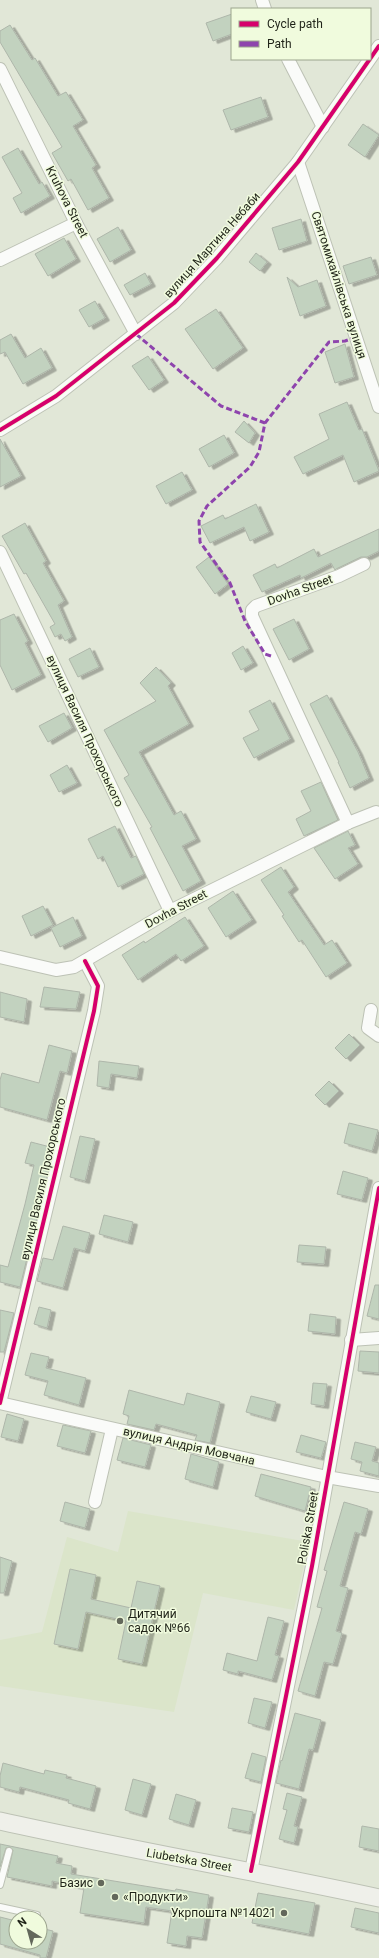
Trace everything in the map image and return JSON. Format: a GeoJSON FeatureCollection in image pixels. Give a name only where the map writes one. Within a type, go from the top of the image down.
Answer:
{"type":"FeatureCollection","features":[{"type":"Feature","properties":{"kind":"main road","name":"Liubetska Street"},"geometry":{"type":"LineString","coordinates":[[0,1821],[128,1849],[251,1871],[379,1898]]}},
{"type":"Feature","properties":{"kind":"street","name":"вулиця Мартина Небаби"},"geometry":{"type":"LineString","coordinates":[[371,58],[379,46]]}},
{"type":"Feature","properties":{"kind":"street"},"geometry":{"type":"LineString","coordinates":[[289,60],[323,127]]}},
{"type":"Feature","properties":{"kind":"street","name":"вулиця Мартина Небаби"},"geometry":{"type":"LineString","coordinates":[[0,430],[56,396],[174,304],[216,258],[298,162],[369,60]]}},
{"type":"Feature","properties":{"kind":"street","name":"Kruhova Street"},"geometry":{"type":"LineString","coordinates":[[0,69],[76,223],[136,334]]}},
{"type":"Feature","properties":{"kind":"street","name":"Святомихайлівська вулиця"},"geometry":{"type":"LineString","coordinates":[[298,162],[379,407]]}},
{"type":"Feature","properties":{"kind":"street"},"geometry":{"type":"LineString","coordinates":[[0,260],[76,223]]}},
{"type":"Feature","properties":{"kind":"street","name":"вулиця Василя Прохорського"},"geometry":{"type":"LineString","coordinates":[[0,552],[170,910]]}},
{"type":"Feature","properties":{"kind":"street","name":"Dovha Street"},"geometry":{"type":"LineString","coordinates":[[348,823],[252,616],[252,610],[256,606],[339,576],[364,564]]}},
{"type":"Feature","properties":{"kind":"street","name":"Dovha Street"},"geometry":{"type":"LineString","coordinates":[[0,957],[56,970],[74,967],[170,910],[348,823],[376,812]]}},
{"type":"Feature","properties":{"kind":"street","name":"вулиця Василя Прохорського"},"geometry":{"type":"LineString","coordinates":[[0,1403],[94,1011],[98,986],[85,961]]}},
{"type":"Feature","properties":{"kind":"street"},"geometry":{"type":"LineString","coordinates":[[372,1010],[368,1028],[379,1036]]}},
{"type":"Feature","properties":{"kind":"street","name":"Poliska Street"},"geometry":{"type":"LineString","coordinates":[[251,1871],[312,1566],[379,1188]]}},
{"type":"Feature","properties":{"kind":"street"},"geometry":{"type":"LineString","coordinates":[[351,1340],[379,1338]]}},
{"type":"Feature","properties":{"kind":"street","name":"вулиця Андрія Мовчана"},"geometry":{"type":"LineString","coordinates":[[0,1403],[327,1477],[379,1486]]}},
{"type":"Feature","properties":{"kind":"street"},"geometry":{"type":"LineString","coordinates":[[95,1502],[112,1428]]}},
{"type":"Feature","properties":{"kind":"lane"},"geometry":{"type":"LineString","coordinates":[[0,1885],[9,1851]]}},
{"type":"Feature","properties":{"kind":"lane"},"geometry":{"type":"LineString","coordinates":[[0,1907],[14,1910]]}},
{"type":"Feature","properties":{"kind":"shaded area","name":"Дитячий садок №66"},"geometry":{"type":"Polygon","coordinates":[[[128,1511],[309,1542],[294,1610],[203,1593],[174,1712],[0,1686],[0,1640],[42,1632],[67,1537],[118,1552],[128,1511]]]}},
{"type":"Feature","properties":{"kind":"building"},"geometry":{"type":"Polygon","coordinates":[[[231,14],[231,34],[213,41],[206,23],[231,14]]]}},
{"type":"Feature","properties":{"kind":"building"},"geometry":{"type":"Polygon","coordinates":[[[10,25],[32,60],[35,58],[58,96],[66,92],[83,120],[73,126],[96,165],[92,168],[109,198],[88,210],[71,179],[68,181],[52,153],[62,147],[0,42],[0,31],[10,25]]]}},
{"type":"Feature","properties":{"kind":"building"},"geometry":{"type":"Polygon","coordinates":[[[261,97],[268,117],[231,130],[223,110],[261,97]]]}},
{"type":"Feature","properties":{"kind":"building"},"geometry":{"type":"Polygon","coordinates":[[[363,124],[379,135],[365,157],[348,145],[363,124]]]}},
{"type":"Feature","properties":{"kind":"building"},"geometry":{"type":"Polygon","coordinates":[[[18,148],[39,184],[42,182],[50,196],[21,213],[13,198],[22,193],[2,157],[18,148]]]}},
{"type":"Feature","properties":{"kind":"building"},"geometry":{"type":"Polygon","coordinates":[[[301,219],[307,241],[279,250],[272,228],[301,219]]]}},
{"type":"Feature","properties":{"kind":"building"},"geometry":{"type":"Polygon","coordinates":[[[118,227],[131,250],[110,262],[97,239],[118,227]]]}},
{"type":"Feature","properties":{"kind":"building"},"geometry":{"type":"Polygon","coordinates":[[[64,238],[76,259],[48,276],[35,254],[64,238]]]}},
{"type":"Feature","properties":{"kind":"building"},"geometry":{"type":"Polygon","coordinates":[[[256,253],[267,262],[260,271],[249,262],[256,253]]]}},
{"type":"Feature","properties":{"kind":"building"},"geometry":{"type":"Polygon","coordinates":[[[371,257],[377,275],[349,284],[343,266],[371,257]]]}},
{"type":"Feature","properties":{"kind":"building"},"geometry":{"type":"Polygon","coordinates":[[[145,273],[151,284],[130,295],[124,285],[145,273]]]}},
{"type":"Feature","properties":{"kind":"building"},"geometry":{"type":"Polygon","coordinates":[[[287,277],[298,287],[317,280],[326,306],[300,316],[287,277]]]}},
{"type":"Feature","properties":{"kind":"building"},"geometry":{"type":"Polygon","coordinates":[[[95,301],[105,318],[89,327],[79,310],[95,301]]]}},
{"type":"Feature","properties":{"kind":"building"},"geometry":{"type":"Polygon","coordinates":[[[216,309],[243,348],[213,369],[185,329],[216,309]]]}},
{"type":"Feature","properties":{"kind":"building"},"geometry":{"type":"Polygon","coordinates":[[[11,334],[25,358],[41,348],[52,368],[23,384],[5,352],[0,354],[0,340],[11,334]]]}},
{"type":"Feature","properties":{"kind":"building"},"geometry":{"type":"Polygon","coordinates":[[[345,344],[354,377],[335,383],[325,352],[345,344]]]}},
{"type":"Feature","properties":{"kind":"building"},"geometry":{"type":"Polygon","coordinates":[[[148,356],[164,380],[149,390],[132,366],[148,356]]]}},
{"type":"Feature","properties":{"kind":"building"},"geometry":{"type":"Polygon","coordinates":[[[347,402],[359,430],[362,429],[379,471],[354,482],[343,455],[303,474],[294,457],[329,439],[319,414],[347,402]]]}},
{"type":"Feature","properties":{"kind":"building"},"geometry":{"type":"Polygon","coordinates":[[[244,421],[255,433],[249,443],[235,432],[244,421]]]}},
{"type":"Feature","properties":{"kind":"building"},"geometry":{"type":"Polygon","coordinates":[[[224,435],[234,453],[209,467],[199,449],[224,435]]]}},
{"type":"Feature","properties":{"kind":"building"},"geometry":{"type":"Polygon","coordinates":[[[0,439],[21,476],[0,487],[0,439]]]}},
{"type":"Feature","properties":{"kind":"building"},"geometry":{"type":"Polygon","coordinates":[[[182,472],[192,490],[166,504],[156,486],[182,472]]]}},
{"type":"Feature","properties":{"kind":"building"},"geometry":{"type":"Polygon","coordinates":[[[256,504],[269,532],[250,541],[244,527],[210,543],[201,526],[223,515],[225,519],[256,504]]]}},
{"type":"Feature","properties":{"kind":"building"},"geometry":{"type":"Polygon","coordinates":[[[25,523],[46,561],[43,563],[64,601],[58,605],[72,637],[65,641],[61,634],[55,637],[50,627],[55,624],[26,573],[24,574],[2,536],[25,523]]]}},
{"type":"Feature","properties":{"kind":"building"},"geometry":{"type":"Polygon","coordinates":[[[379,529],[379,551],[367,557],[361,557],[335,570],[331,563],[301,578],[300,575],[262,592],[253,575],[275,564],[277,568],[314,549],[318,557],[379,529]]]}},
{"type":"Feature","properties":{"kind":"building"},"geometry":{"type":"Polygon","coordinates":[[[209,557],[228,584],[215,594],[196,567],[209,557]]]}},
{"type":"Feature","properties":{"kind":"building"},"geometry":{"type":"Polygon","coordinates":[[[14,614],[28,641],[25,643],[41,675],[12,690],[0,665],[0,620],[14,614]]]}},
{"type":"Feature","properties":{"kind":"building"},"geometry":{"type":"Polygon","coordinates":[[[294,619],[309,649],[289,660],[273,629],[294,619]]]}},
{"type":"Feature","properties":{"kind":"building"},"geometry":{"type":"Polygon","coordinates":[[[243,646],[253,663],[241,670],[232,653],[243,646]]]}},
{"type":"Feature","properties":{"kind":"building"},"geometry":{"type":"Polygon","coordinates":[[[90,648],[99,667],[78,677],[69,659],[90,648]]]}},
{"type":"Feature","properties":{"kind":"building"},"geometry":{"type":"Polygon","coordinates":[[[156,667],[171,683],[168,686],[189,724],[139,752],[174,815],[181,811],[196,839],[182,846],[201,881],[183,891],[150,828],[152,827],[124,778],[129,775],[104,730],[156,701],[140,683],[156,667]]]}},
{"type":"Feature","properties":{"kind":"building"},"geometry":{"type":"Polygon","coordinates":[[[327,695],[358,752],[369,778],[350,788],[339,762],[310,704],[327,695]]]}},
{"type":"Feature","properties":{"kind":"building"},"geometry":{"type":"Polygon","coordinates":[[[270,700],[290,739],[254,758],[243,738],[259,730],[249,711],[270,700]]]}},
{"type":"Feature","properties":{"kind":"building"},"geometry":{"type":"Polygon","coordinates":[[[64,713],[72,728],[48,742],[39,726],[64,713]]]}},
{"type":"Feature","properties":{"kind":"building"},"geometry":{"type":"Polygon","coordinates":[[[67,765],[77,783],[59,792],[50,775],[67,765]]]}},
{"type":"Feature","properties":{"kind":"building"},"geometry":{"type":"Polygon","coordinates":[[[321,782],[338,820],[304,836],[296,819],[311,811],[301,791],[321,782]]]}},
{"type":"Feature","properties":{"kind":"building"},"geometry":{"type":"Polygon","coordinates":[[[115,826],[131,858],[136,856],[144,874],[118,887],[103,856],[98,859],[88,839],[115,826]]]}},
{"type":"Feature","properties":{"kind":"building"},"geometry":{"type":"Polygon","coordinates":[[[348,831],[355,845],[348,848],[358,864],[335,879],[314,848],[348,831]]]}},
{"type":"Feature","properties":{"kind":"building"},"geometry":{"type":"Polygon","coordinates":[[[281,867],[294,887],[288,892],[324,945],[332,940],[347,963],[326,977],[302,940],[299,942],[282,916],[284,915],[261,880],[281,867]]]}},
{"type":"Feature","properties":{"kind":"building"},"geometry":{"type":"Polygon","coordinates":[[[233,891],[252,920],[226,937],[208,908],[233,891]]]}},
{"type":"Feature","properties":{"kind":"building"},"geometry":{"type":"Polygon","coordinates":[[[43,906],[53,925],[31,936],[22,916],[43,906]]]}},
{"type":"Feature","properties":{"kind":"building"},"geometry":{"type":"Polygon","coordinates":[[[73,917],[82,936],[60,947],[51,928],[73,917]]]}},
{"type":"Feature","properties":{"kind":"building"},"geometry":{"type":"Polygon","coordinates":[[[185,917],[204,946],[181,961],[176,954],[138,980],[122,955],[144,941],[145,943],[185,917]]]}},
{"type":"Feature","properties":{"kind":"building"},"geometry":{"type":"Polygon","coordinates":[[[44,987],[80,992],[76,1009],[40,1007],[44,987]]]}},
{"type":"Feature","properties":{"kind":"building"},"geometry":{"type":"Polygon","coordinates":[[[0,992],[27,999],[24,1022],[0,1017],[0,992]]]}},
{"type":"Feature","properties":{"kind":"building"},"geometry":{"type":"Polygon","coordinates":[[[349,1034],[360,1045],[346,1059],[335,1048],[349,1034]]]}},
{"type":"Feature","properties":{"kind":"building"},"geometry":{"type":"Polygon","coordinates":[[[49,1045],[72,1051],[67,1073],[60,1071],[47,1120],[0,1107],[0,1080],[2,1073],[39,1083],[49,1045]]]}},
{"type":"Feature","properties":{"kind":"building"},"geometry":{"type":"Polygon","coordinates":[[[99,1061],[139,1066],[137,1078],[111,1074],[109,1088],[97,1086],[99,1061]]]}},
{"type":"Feature","properties":{"kind":"building"},"geometry":{"type":"Polygon","coordinates":[[[329,1081],[339,1091],[325,1105],[315,1095],[329,1081]]]}},
{"type":"Feature","properties":{"kind":"building"},"geometry":{"type":"Polygon","coordinates":[[[349,1123],[378,1130],[372,1151],[344,1143],[349,1123]]]}},
{"type":"Feature","properties":{"kind":"building"},"geometry":{"type":"Polygon","coordinates":[[[80,1136],[95,1139],[85,1181],[70,1177],[80,1136]]]}},
{"type":"Feature","properties":{"kind":"building"},"geometry":{"type":"Polygon","coordinates":[[[31,1142],[54,1148],[20,1287],[0,1282],[0,1265],[8,1267],[25,1204],[34,1165],[25,1163],[31,1142]]]}},
{"type":"Feature","properties":{"kind":"building"},"geometry":{"type":"Polygon","coordinates":[[[343,1171],[368,1178],[362,1200],[337,1194],[343,1171]]]}},
{"type":"Feature","properties":{"kind":"building"},"geometry":{"type":"Polygon","coordinates":[[[104,1215],[133,1222],[128,1242],[99,1234],[104,1215]]]}},
{"type":"Feature","properties":{"kind":"building"},"geometry":{"type":"Polygon","coordinates":[[[63,1226],[90,1233],[85,1251],[74,1248],[63,1288],[37,1281],[43,1258],[53,1260],[63,1226]]]}},
{"type":"Feature","properties":{"kind":"building"},"geometry":{"type":"Polygon","coordinates":[[[299,1245],[326,1247],[324,1264],[297,1262],[299,1245]]]}},
{"type":"Feature","properties":{"kind":"building"},"geometry":{"type":"Polygon","coordinates":[[[375,1285],[379,1285],[379,1319],[367,1316],[375,1285]]]}},
{"type":"Feature","properties":{"kind":"building"},"geometry":{"type":"Polygon","coordinates":[[[39,1307],[51,1310],[47,1328],[34,1324],[39,1307]]]}},
{"type":"Feature","properties":{"kind":"building"},"geometry":{"type":"Polygon","coordinates":[[[0,1310],[14,1313],[4,1352],[0,1352],[0,1310]]]}},
{"type":"Feature","properties":{"kind":"building"},"geometry":{"type":"Polygon","coordinates":[[[310,1314],[336,1317],[335,1334],[308,1331],[310,1314]]]}},
{"type":"Feature","properties":{"kind":"building"},"geometry":{"type":"Polygon","coordinates":[[[360,1351],[379,1352],[379,1373],[358,1371],[360,1351]]]}},
{"type":"Feature","properties":{"kind":"building"},"geometry":{"type":"Polygon","coordinates":[[[31,1353],[49,1357],[46,1368],[86,1378],[79,1405],[44,1395],[48,1381],[25,1375],[31,1353]]]}},
{"type":"Feature","properties":{"kind":"building"},"geometry":{"type":"Polygon","coordinates":[[[313,1383],[327,1384],[324,1406],[311,1404],[313,1383]]]}},
{"type":"Feature","properties":{"kind":"building"},"geometry":{"type":"Polygon","coordinates":[[[129,1390],[184,1405],[187,1393],[220,1402],[210,1443],[195,1440],[197,1435],[156,1424],[154,1430],[127,1424],[129,1416],[123,1414],[129,1390]]]}},
{"type":"Feature","properties":{"kind":"building"},"geometry":{"type":"Polygon","coordinates":[[[251,1396],[276,1402],[271,1419],[246,1412],[251,1396]]]}},
{"type":"Feature","properties":{"kind":"building"},"geometry":{"type":"Polygon","coordinates":[[[7,1414],[24,1419],[18,1441],[1,1437],[7,1414]]]}},
{"type":"Feature","properties":{"kind":"building"},"geometry":{"type":"Polygon","coordinates":[[[63,1425],[91,1431],[85,1453],[57,1446],[63,1425]]]}},
{"type":"Feature","properties":{"kind":"building"},"geometry":{"type":"Polygon","coordinates":[[[301,1435],[326,1442],[321,1458],[296,1452],[301,1435]]]}},
{"type":"Feature","properties":{"kind":"building"},"geometry":{"type":"Polygon","coordinates":[[[123,1438],[151,1445],[145,1467],[117,1460],[123,1438]]]}},
{"type":"Feature","properties":{"kind":"building"},"geometry":{"type":"Polygon","coordinates":[[[355,1442],[376,1447],[372,1461],[379,1463],[379,1476],[360,1471],[362,1462],[351,1459],[355,1442]]]}},
{"type":"Feature","properties":{"kind":"building"},"geometry":{"type":"Polygon","coordinates":[[[191,1454],[219,1462],[213,1487],[185,1479],[191,1454]]]}},
{"type":"Feature","properties":{"kind":"building"},"geometry":{"type":"Polygon","coordinates":[[[261,1474],[311,1487],[305,1511],[255,1496],[261,1474]]]}},
{"type":"Feature","properties":{"kind":"building"},"geometry":{"type":"Polygon","coordinates":[[[65,1502],[90,1509],[85,1528],[60,1521],[65,1502]]]}},
{"type":"Feature","properties":{"kind":"building"},"geometry":{"type":"Polygon","coordinates":[[[344,1502],[368,1509],[361,1534],[355,1532],[340,1586],[348,1588],[336,1631],[342,1633],[333,1664],[324,1662],[315,1696],[298,1691],[322,1608],[317,1607],[327,1571],[324,1570],[344,1502]]]}},
{"type":"Feature","properties":{"kind":"building"},"geometry":{"type":"Polygon","coordinates":[[[0,1557],[12,1561],[4,1593],[0,1593],[0,1557]]]}},
{"type":"Feature","properties":{"kind":"building"},"geometry":{"type":"Polygon","coordinates":[[[70,1569],[96,1575],[91,1599],[131,1608],[137,1581],[160,1586],[142,1664],[118,1659],[126,1621],[86,1612],[78,1649],[54,1644],[70,1569]]]}},
{"type":"Feature","properties":{"kind":"building"},"geometry":{"type":"Polygon","coordinates":[[[268,1617],[284,1621],[275,1655],[279,1656],[272,1680],[238,1671],[238,1674],[223,1670],[227,1653],[257,1661],[268,1617]]]}},
{"type":"Feature","properties":{"kind":"building"},"geometry":{"type":"Polygon","coordinates":[[[254,1698],[272,1702],[265,1728],[248,1723],[254,1698]]]}},
{"type":"Feature","properties":{"kind":"building"},"geometry":{"type":"Polygon","coordinates":[[[295,1713],[321,1720],[313,1750],[309,1749],[299,1789],[276,1783],[295,1713]]]}},
{"type":"Feature","properties":{"kind":"building"},"geometry":{"type":"Polygon","coordinates":[[[252,1753],[266,1757],[261,1782],[245,1778],[252,1753]]]}},
{"type":"Feature","properties":{"kind":"building"},"geometry":{"type":"Polygon","coordinates":[[[3,1763],[44,1774],[45,1770],[67,1775],[66,1778],[96,1786],[90,1809],[68,1803],[69,1800],[20,1787],[19,1792],[0,1787],[0,1776],[3,1763]]]}},
{"type":"Feature","properties":{"kind":"building"},"geometry":{"type":"Polygon","coordinates":[[[133,1779],[151,1784],[142,1815],[125,1810],[133,1779]]]}},
{"type":"Feature","properties":{"kind":"building"},"geometry":{"type":"Polygon","coordinates":[[[287,1793],[302,1797],[294,1826],[298,1827],[294,1843],[279,1839],[287,1810],[283,1809],[287,1793]]]}},
{"type":"Feature","properties":{"kind":"building"},"geometry":{"type":"Polygon","coordinates":[[[176,1794],[196,1800],[189,1825],[169,1819],[176,1794]]]}},
{"type":"Feature","properties":{"kind":"building"},"geometry":{"type":"Polygon","coordinates":[[[232,1808],[253,1812],[249,1832],[228,1828],[232,1808]]]}},
{"type":"Feature","properties":{"kind":"building"},"geometry":{"type":"Polygon","coordinates":[[[362,1826],[379,1829],[379,1851],[359,1847],[362,1826]]]}},
{"type":"Feature","properties":{"kind":"building"},"geometry":{"type":"Polygon","coordinates":[[[0,1844],[58,1856],[56,1863],[72,1866],[71,1874],[209,1895],[202,1938],[187,1936],[186,1946],[167,1943],[172,1911],[146,1907],[144,1923],[80,1913],[84,1888],[52,1881],[52,1886],[7,1877],[13,1850],[10,1847],[6,1848],[0,1867],[0,1844]]]}},
{"type":"Feature","properties":{"kind":"building","name":"Укрпошта №14021"},"geometry":{"type":"Polygon","coordinates":[[[258,1893],[315,1903],[309,1934],[252,1923],[258,1893]]]}},
{"type":"Feature","properties":{"kind":"building"},"geometry":{"type":"Polygon","coordinates":[[[355,1908],[379,1913],[379,1933],[351,1927],[355,1908]]]}},
{"type":"Feature","properties":{"kind":"building"},"geometry":{"type":"Polygon","coordinates":[[[0,1917],[8,1919],[8,1946],[0,1944],[0,1917]]]}},
{"type":"Feature","properties":{"kind":"building"},"geometry":{"type":"Polygon","coordinates":[[[48,1930],[53,1931],[46,1958],[40,1958],[40,1955],[22,1950],[48,1950],[48,1930]]]}},
{"type":"Feature","properties":{"kind":"marked path"},"geometry":{"type":"LineString","coordinates":[[136,334],[221,406],[265,423]]}},
{"type":"Feature","properties":{"kind":"marked path"},"geometry":{"type":"LineString","coordinates":[[271,656],[265,654],[245,621],[230,583],[200,542],[199,521],[207,506],[250,467],[259,452],[265,423],[329,342],[345,341],[356,337]]}},
{"type":"Feature","properties":{"kind":"cycle path"},"geometry":{"type":"LineString","coordinates":[[371,57],[379,46]]}},
{"type":"Feature","properties":{"kind":"cycle path"},"geometry":{"type":"LineString","coordinates":[[0,430],[56,396],[174,303],[217,258],[298,162],[369,60]]}},
{"type":"Feature","properties":{"kind":"cycle path"},"geometry":{"type":"LineString","coordinates":[[0,1403],[94,1011],[98,986],[85,961]]}},
{"type":"Feature","properties":{"kind":"cycle path"},"geometry":{"type":"LineString","coordinates":[[251,1871],[312,1566],[379,1188]]}},
{"type":"Feature","properties":{"kind":"place","name":"Дитячий садок №66"},"geometry":{"type":"Point","coordinates":[120,1621]}},
{"type":"Feature","properties":{"kind":"place","name":"Базис"},"geometry":{"type":"Point","coordinates":[101,1883]}},
{"type":"Feature","properties":{"kind":"place","name":"«Продукти»"},"geometry":{"type":"Point","coordinates":[115,1897]}},
{"type":"Feature","properties":{"kind":"place","name":"Укрпошта №14021"},"geometry":{"type":"Point","coordinates":[284,1913]}}]}
